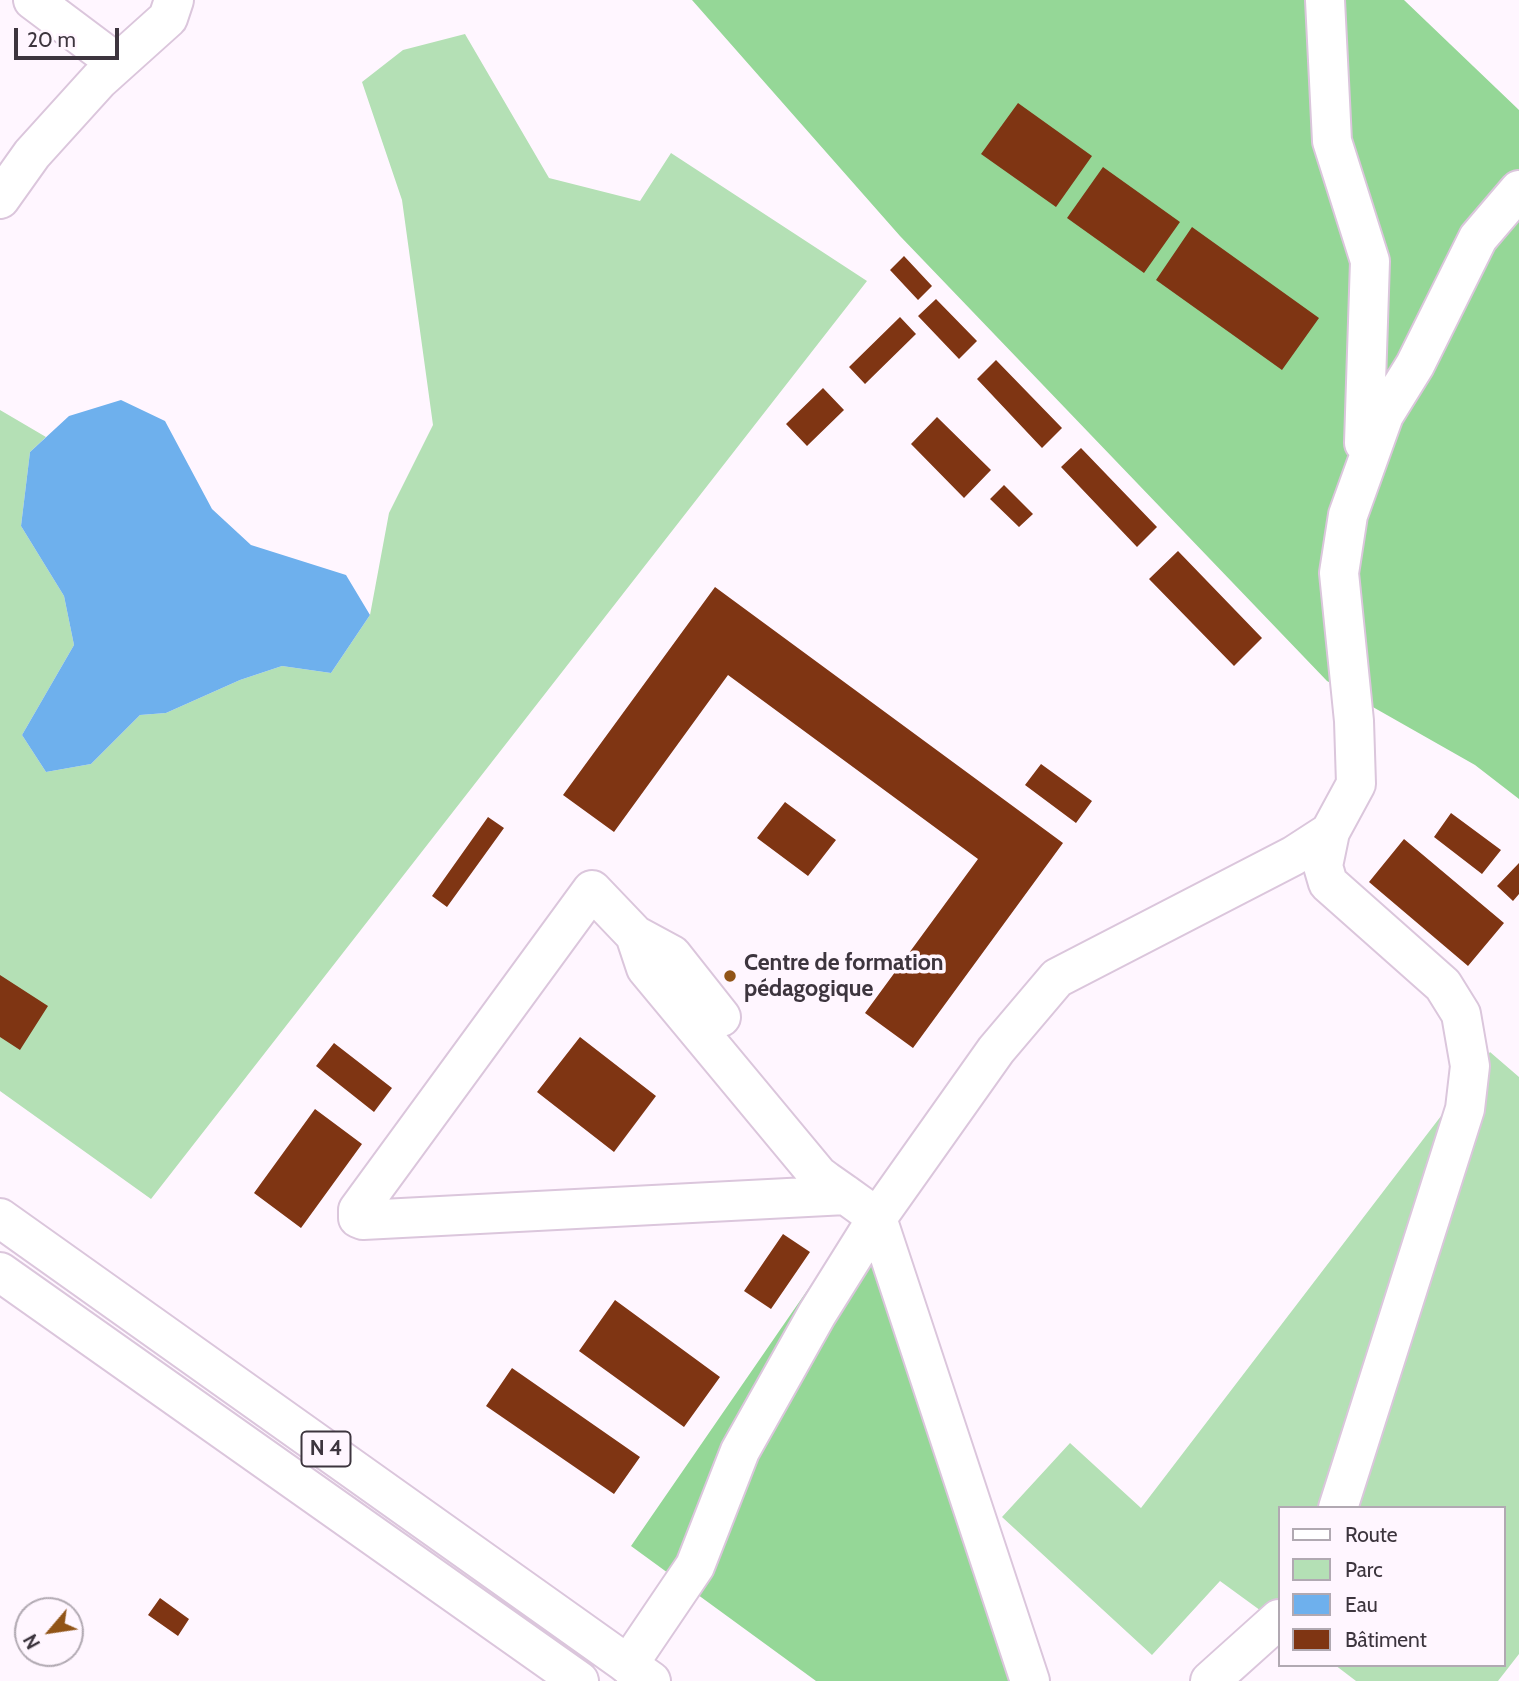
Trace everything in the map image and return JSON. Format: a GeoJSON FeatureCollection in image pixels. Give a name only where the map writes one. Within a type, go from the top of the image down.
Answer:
{"type":"FeatureCollection","features":[{"type":"Feature","properties":{"kind":"main road"},"geometry":{"type":"LineString","coordinates":[[33,0],[117,63]]}},
{"type":"Feature","properties":{"kind":"main road"},"geometry":{"type":"LineString","coordinates":[[0,199],[32,154],[117,63],[168,18],[174,0]]}},
{"type":"Feature","properties":{"kind":"main road"},"geometry":{"type":"LineString","coordinates":[[1325,0],[1332,141],[1370,261],[1363,471]]}},
{"type":"Feature","properties":{"kind":"main road"},"geometry":{"type":"LineString","coordinates":[[1339,1506],[1465,1110],[1470,1066],[1461,1014],[1443,985],[1328,883],[1323,866],[1330,832],[1356,785],[1354,721],[1339,573],[1348,514],[1384,415],[1415,365],[1478,238],[1519,190]]}},
{"type":"Feature","properties":{"kind":"main road"},"geometry":{"type":"LineString","coordinates":[[640,1673],[695,1566],[740,1451],[817,1314],[863,1207],[1057,978],[1293,856],[1330,832]]}},
{"type":"Feature","properties":{"kind":"main road"},"geometry":{"type":"LineString","coordinates":[[863,1207],[363,1220],[358,1218],[358,1210],[593,890],[635,935],[672,955],[843,1171],[863,1207],[1030,1681]]}},
{"type":"Feature","properties":{"kind":"main road","name":"N 4"},"geometry":{"type":"LineString","coordinates":[[0,1218],[640,1673]]}},
{"type":"Feature","properties":{"kind":"main road","name":"N 4"},"geometry":{"type":"LineString","coordinates":[[0,1272],[579,1681]]}},
{"type":"Feature","properties":{"kind":"main road"},"geometry":{"type":"LineString","coordinates":[[1210,1681],[1278,1620]]}},
{"type":"Feature","properties":{"kind":"green space"},"geometry":{"type":"Polygon","coordinates":[[[692,0],[1404,0],[1519,110],[1519,799],[1475,765],[1327,681],[900,236],[692,0]]]}},
{"type":"Feature","properties":{"kind":"green space"},"geometry":{"type":"Polygon","coordinates":[[[465,34],[549,178],[640,201],[671,153],[867,281],[151,1199],[0,1091],[0,410],[46,437],[30,452],[21,526],[64,596],[74,645],[22,735],[46,772],[91,764],[140,715],[166,713],[240,680],[282,666],[331,673],[370,615],[389,513],[433,425],[402,200],[362,82],[403,50],[465,34]]]}},
{"type":"Feature","properties":{"kind":"green space"},"geometry":{"type":"Polygon","coordinates":[[[1490,1052],[1519,1077],[1519,1654],[1498,1681],[1356,1681],[1338,1667],[1505,1667],[1505,1506],[1278,1506],[1278,1623],[1220,1581],[1152,1655],[1002,1517],[1070,1443],[1141,1508],[1490,1052]]]}},
{"type":"Feature","properties":{"kind":"green space"},"geometry":{"type":"Polygon","coordinates":[[[864,1208],[1030,1681],[816,1681],[631,1546],[864,1208]]]}},
{"type":"Feature","properties":{"kind":"water"},"geometry":{"type":"Polygon","coordinates":[[[121,400],[165,421],[212,509],[251,545],[346,575],[370,615],[331,673],[282,666],[240,680],[166,713],[140,715],[91,764],[46,772],[22,735],[74,645],[64,596],[21,526],[30,452],[69,416],[121,400]]]}},
{"type":"Feature","properties":{"kind":"building"},"geometry":{"type":"Polygon","coordinates":[[[1018,103],[1092,156],[1056,207],[981,154],[1018,103]]]}},
{"type":"Feature","properties":{"kind":"building"},"geometry":{"type":"Polygon","coordinates":[[[1103,167],[1180,222],[1144,273],[1067,218],[1103,167]]]}},
{"type":"Feature","properties":{"kind":"building"},"geometry":{"type":"Polygon","coordinates":[[[1192,227],[1319,318],[1282,370],[1156,280],[1192,227]]]}},
{"type":"Feature","properties":{"kind":"building"},"geometry":{"type":"Polygon","coordinates":[[[904,256],[932,286],[918,300],[890,270],[904,256]]]}},
{"type":"Feature","properties":{"kind":"building"},"geometry":{"type":"Polygon","coordinates":[[[936,299],[977,341],[959,359],[918,316],[936,299]]]}},
{"type":"Feature","properties":{"kind":"building"},"geometry":{"type":"Polygon","coordinates":[[[900,317],[916,334],[865,384],[849,367],[900,317]]]}},
{"type":"Feature","properties":{"kind":"building"},"geometry":{"type":"Polygon","coordinates":[[[996,360],[1062,428],[1042,448],[977,379],[996,360]]]}},
{"type":"Feature","properties":{"kind":"building"},"geometry":{"type":"Polygon","coordinates":[[[823,388],[844,410],[807,446],[786,424],[823,388]]]}},
{"type":"Feature","properties":{"kind":"building"},"geometry":{"type":"Polygon","coordinates":[[[937,417],[991,470],[964,498],[911,444],[937,417]]]}},
{"type":"Feature","properties":{"kind":"building"},"geometry":{"type":"Polygon","coordinates":[[[1081,448],[1157,527],[1137,547],[1061,467],[1081,448]]]}},
{"type":"Feature","properties":{"kind":"building"},"geometry":{"type":"Polygon","coordinates":[[[1004,485],[1033,514],[1019,527],[990,499],[1004,485]]]}},
{"type":"Feature","properties":{"kind":"building"},"geometry":{"type":"Polygon","coordinates":[[[1178,551],[1262,638],[1234,666],[1149,579],[1178,551]]]}},
{"type":"Feature","properties":{"kind":"building"},"geometry":{"type":"Polygon","coordinates":[[[715,587],[1063,843],[913,1048],[865,1013],[978,859],[728,675],[614,832],[563,795],[715,587]]]}},
{"type":"Feature","properties":{"kind":"building"},"geometry":{"type":"Polygon","coordinates":[[[1041,764],[1092,801],[1076,823],[1025,785],[1041,764]]]}},
{"type":"Feature","properties":{"kind":"building"},"geometry":{"type":"Polygon","coordinates":[[[785,802],[836,840],[808,876],[757,838],[785,802]]]}},
{"type":"Feature","properties":{"kind":"building"},"geometry":{"type":"Polygon","coordinates":[[[1451,813],[1501,850],[1482,874],[1434,837],[1451,813]]]}},
{"type":"Feature","properties":{"kind":"building"},"geometry":{"type":"Polygon","coordinates":[[[488,817],[504,828],[447,907],[432,896],[488,817]]]}},
{"type":"Feature","properties":{"kind":"building"},"geometry":{"type":"Polygon","coordinates":[[[1404,839],[1504,923],[1468,966],[1369,882],[1404,839]]]}},
{"type":"Feature","properties":{"kind":"building"},"geometry":{"type":"Polygon","coordinates":[[[1519,863],[1519,894],[1513,901],[1497,886],[1519,863]]]}},
{"type":"Feature","properties":{"kind":"building"},"geometry":{"type":"Polygon","coordinates":[[[0,975],[48,1006],[20,1050],[0,1037],[0,975]]]}},
{"type":"Feature","properties":{"kind":"building"},"geometry":{"type":"Polygon","coordinates":[[[580,1037],[656,1096],[614,1152],[537,1092],[580,1037]]]}},
{"type":"Feature","properties":{"kind":"building"},"geometry":{"type":"Polygon","coordinates":[[[334,1043],[392,1088],[374,1112],[316,1066],[334,1043]]]}},
{"type":"Feature","properties":{"kind":"building"},"geometry":{"type":"Polygon","coordinates":[[[315,1109],[362,1144],[301,1228],[254,1193],[315,1109]]]}},
{"type":"Feature","properties":{"kind":"building"},"geometry":{"type":"Polygon","coordinates":[[[783,1234],[810,1252],[771,1309],[744,1291],[783,1234]]]}},
{"type":"Feature","properties":{"kind":"building"},"geometry":{"type":"Polygon","coordinates":[[[615,1300],[720,1377],[684,1427],[579,1351],[615,1300]]]}},
{"type":"Feature","properties":{"kind":"building"},"geometry":{"type":"Polygon","coordinates":[[[512,1368],[640,1457],[614,1494],[486,1406],[512,1368]]]}},
{"type":"Feature","properties":{"kind":"building"},"geometry":{"type":"Polygon","coordinates":[[[160,1598],[189,1619],[178,1636],[148,1615],[160,1598]]]}},
{"type":"Feature","properties":{"kind":"place","name":"Centre de formation pédagogique"},"geometry":{"type":"Point","coordinates":[730,976]}}]}
